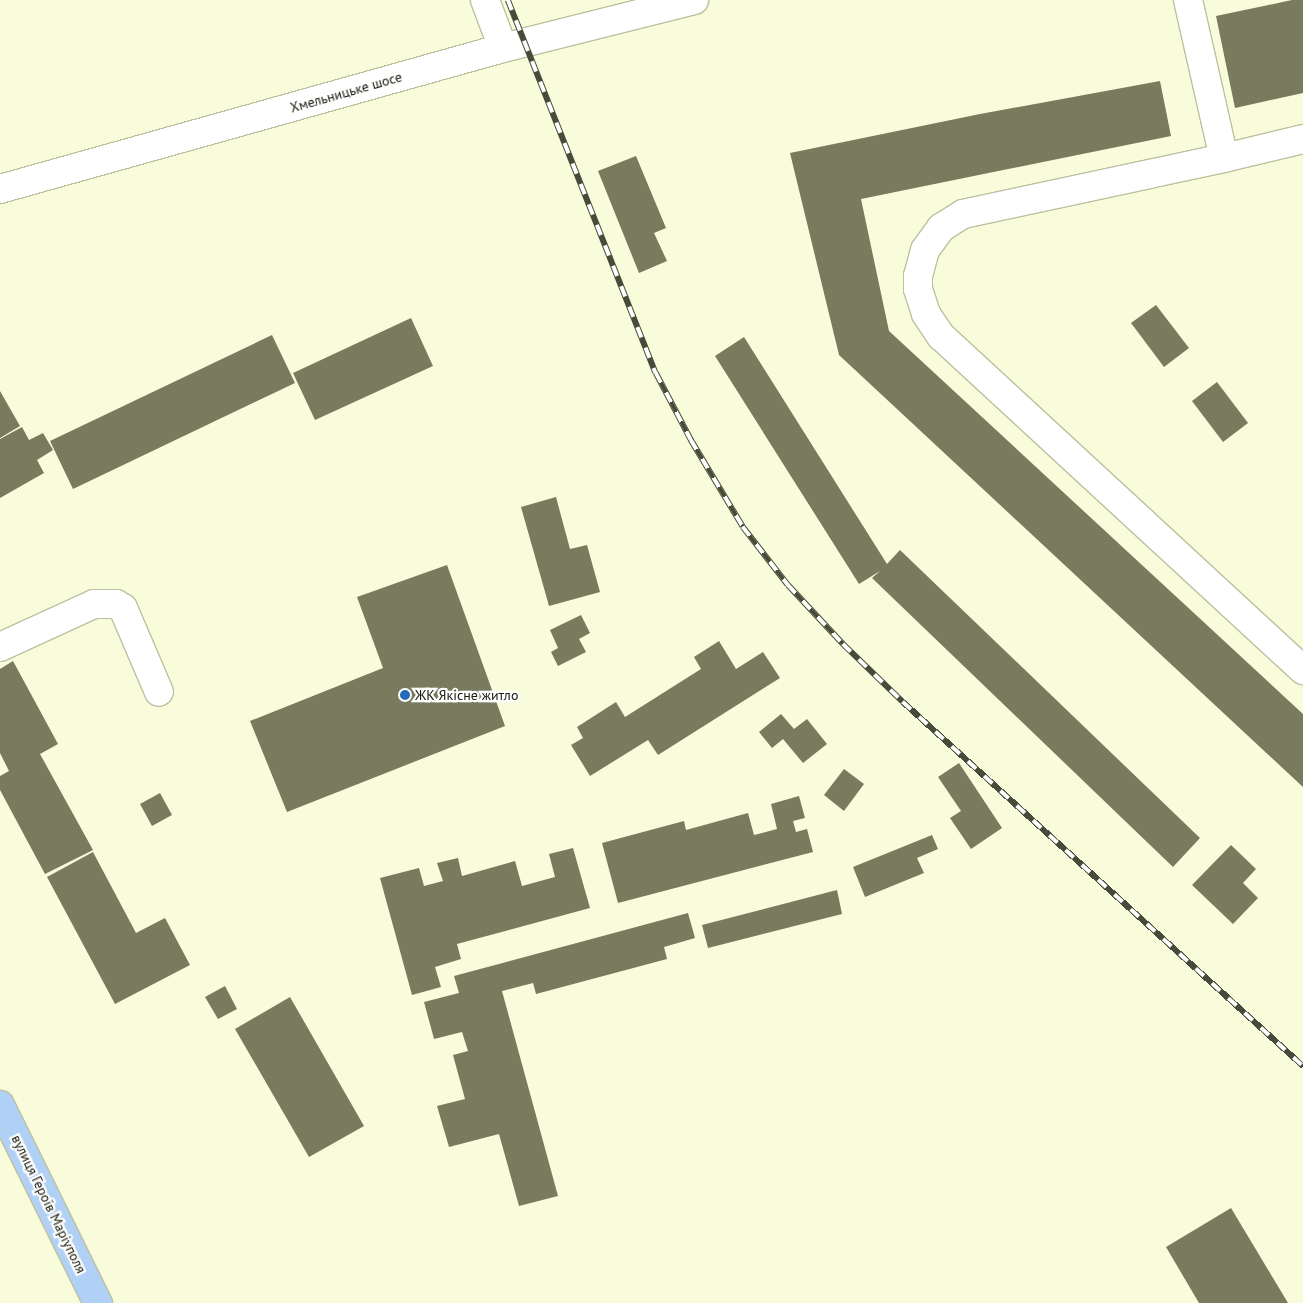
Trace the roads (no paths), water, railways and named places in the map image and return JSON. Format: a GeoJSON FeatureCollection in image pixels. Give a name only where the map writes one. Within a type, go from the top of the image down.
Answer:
{"type":"FeatureCollection","features":[{"type":"Feature","properties":{"kind":"main road","name":"вулиця Героїв Маріуполя"},"geometry":{"type":"LineString","coordinates":[[0,1105],[98,1303]]}},
{"type":"Feature","properties":{"kind":"street"},"geometry":{"type":"LineString","coordinates":[[485,0],[503,48]]}},
{"type":"Feature","properties":{"kind":"street","name":"Хмельницьке шосе"},"geometry":{"type":"LineString","coordinates":[[0,189],[503,48],[694,0]]}},
{"type":"Feature","properties":{"kind":"street"},"geometry":{"type":"LineString","coordinates":[[1188,0],[1224,158]]}},
{"type":"Feature","properties":{"kind":"street"},"geometry":{"type":"LineString","coordinates":[[1303,139],[1224,158],[963,214],[941,228],[925,250],[918,276],[918,289],[926,314],[941,336],[1303,670]]}},
{"type":"Feature","properties":{"kind":"street"},"geometry":{"type":"LineString","coordinates":[[0,647],[94,604],[116,604],[123,608],[159,692]]}},
{"type":"Feature","properties":{"kind":"railway"},"geometry":{"type":"LineString","coordinates":[[508,0],[656,373],[691,440],[743,527],[788,585],[843,644],[903,702],[1303,1066]]}},
{"type":"Feature","properties":{"kind":"place","name":"ЖК Якісне житло"},"geometry":{"type":"Point","coordinates":[405,695]}}]}
